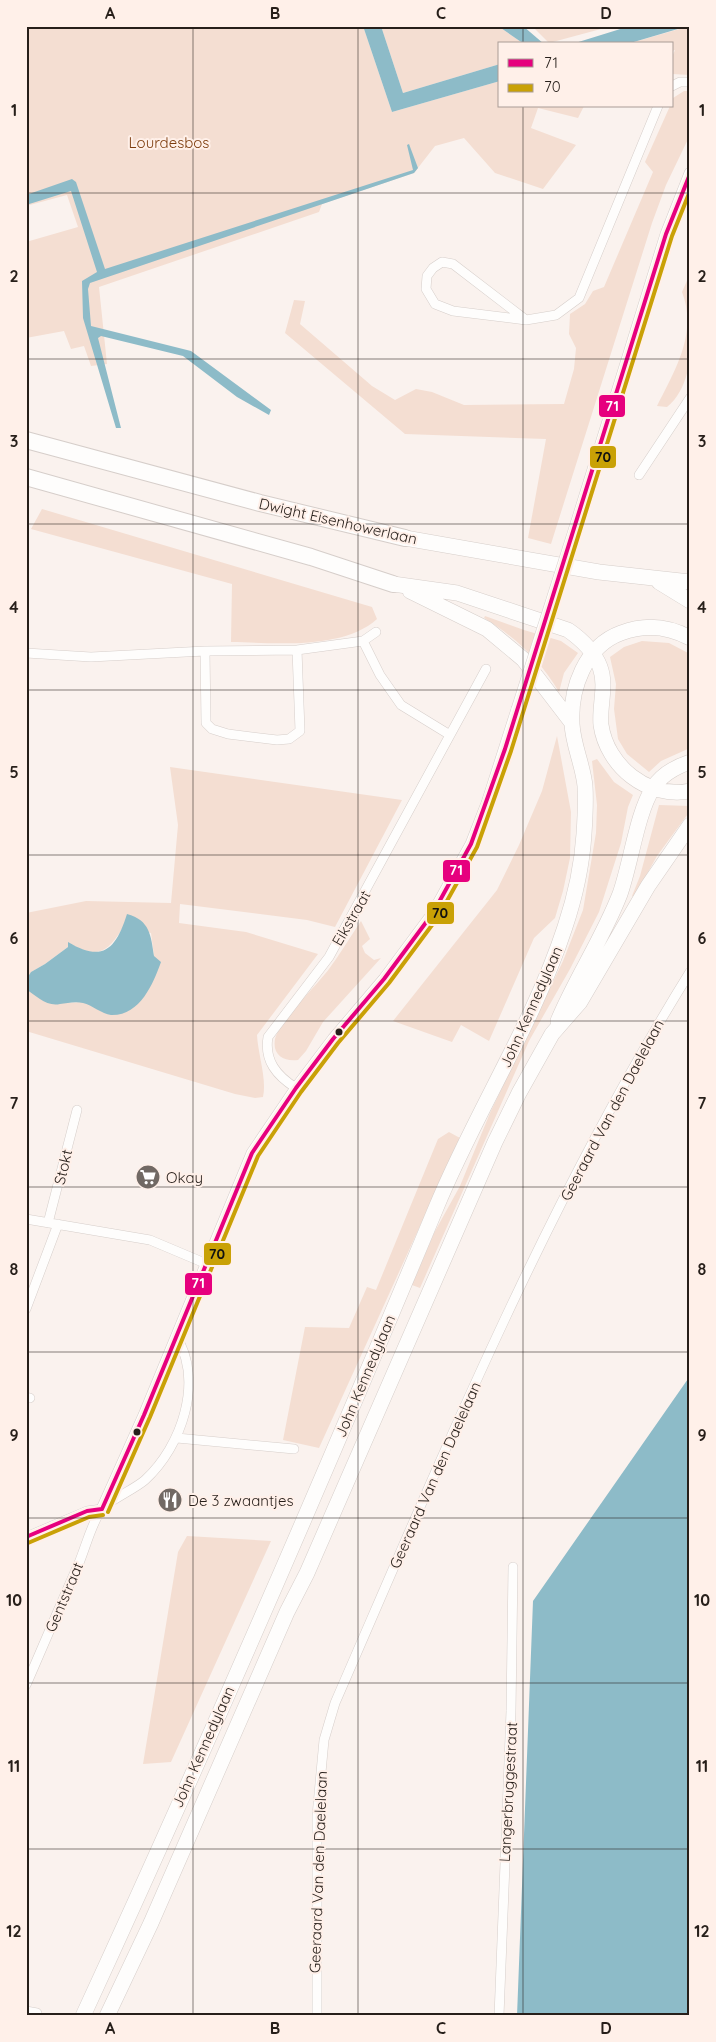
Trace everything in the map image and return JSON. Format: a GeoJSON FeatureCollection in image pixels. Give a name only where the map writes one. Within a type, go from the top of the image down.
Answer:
{"type":"FeatureCollection","features":[{"type":"Feature","properties":{"kind":"highway","name":"Dwight Eisenhowerlaan"},"geometry":{"type":"LineString","coordinates":[[26,440],[289,510],[405,538],[655,580],[690,582]]}},
{"type":"Feature","properties":{"kind":"highway"},"geometry":{"type":"LineString","coordinates":[[26,478],[301,555],[393,584],[456,593],[553,624],[580,639],[600,667],[602,678],[601,724],[611,756],[632,776],[653,788],[669,792],[690,792]]}},
{"type":"Feature","properties":{"kind":"highway","name":"Dwight Eisenhowerlaan"},"geometry":{"type":"LineString","coordinates":[[655,580],[690,601]]}},
{"type":"Feature","properties":{"kind":"highway","name":"John Kennedylaan"},"geometry":{"type":"LineString","coordinates":[[393,584],[488,629],[523,659],[572,723]]}},
{"type":"Feature","properties":{"kind":"highway","name":"John Kennedylaan"},"geometry":{"type":"LineString","coordinates":[[83,2016],[267,1603],[461,1149],[502,1070],[560,943],[572,906],[584,836],[585,787],[572,723],[576,685],[592,654],[612,636],[648,627],[665,628],[690,638]]}},
{"type":"Feature","properties":{"kind":"highway"},"geometry":{"type":"LineString","coordinates":[[552,1034],[569,994],[607,925],[630,861],[642,813],[653,788],[662,776],[690,762]]}},
{"type":"Feature","properties":{"kind":"highway","name":"John Kennedylaan"},"geometry":{"type":"LineString","coordinates":[[106,2016],[151,1923],[307,1573],[495,1142],[552,1034],[580,1002],[654,878],[690,825]]}},
{"type":"Feature","properties":{"kind":"street"},"geometry":{"type":"LineString","coordinates":[[674,85],[680,82],[690,82]]}},
{"type":"Feature","properties":{"kind":"street"},"geometry":{"type":"LineString","coordinates":[[526,320],[453,264],[442,262],[433,268],[427,276],[426,289],[435,304],[453,311],[526,320],[556,315],[579,298],[657,108]]}},
{"type":"Feature","properties":{"kind":"street","name":"Gentstraat"},"geometry":{"type":"LineString","coordinates":[[26,1685],[144,1415],[252,1154],[296,1088],[333,1039],[384,979],[433,913],[470,844],[487,803],[666,234],[690,173]]}},
{"type":"Feature","properties":{"kind":"street"},"geometry":{"type":"LineString","coordinates":[[638,476],[690,398]]}},
{"type":"Feature","properties":{"kind":"street"},"geometry":{"type":"LineString","coordinates":[[26,653],[91,657],[205,650],[297,650],[362,641],[376,632]]}},
{"type":"Feature","properties":{"kind":"street"},"geometry":{"type":"LineString","coordinates":[[362,641],[380,675],[401,705],[450,735]]}},
{"type":"Feature","properties":{"kind":"street"},"geometry":{"type":"LineString","coordinates":[[205,650],[206,723],[212,729],[228,734],[277,740],[290,739],[300,731],[297,650]]}},
{"type":"Feature","properties":{"kind":"street","name":"Eikstraat"},"geometry":{"type":"LineString","coordinates":[[296,1088],[285,1081],[271,1064],[266,1050],[268,1037],[329,957],[486,669]]}},
{"type":"Feature","properties":{"kind":"street","name":"Geeraard Van den Daelelaan"},"geometry":{"type":"LineString","coordinates":[[317,2016],[317,1816],[324,1740],[335,1703],[519,1287],[625,1081],[690,972]]}},
{"type":"Feature","properties":{"kind":"street","name":"Stokt"},"geometry":{"type":"LineString","coordinates":[[48,1224],[77,1110]]}},
{"type":"Feature","properties":{"kind":"street"},"geometry":{"type":"LineString","coordinates":[[26,1218],[48,1224],[58,1224],[150,1240],[206,1264]]}},
{"type":"Feature","properties":{"kind":"street"},"geometry":{"type":"LineString","coordinates":[[26,1309],[58,1224]]}},
{"type":"Feature","properties":{"kind":"street"},"geometry":{"type":"LineString","coordinates":[[26,1537],[86,1512],[102,1509],[130,1492],[145,1480],[163,1460],[177,1438],[186,1403],[187,1368],[185,1350],[176,1336]]}},
{"type":"Feature","properties":{"kind":"street"},"geometry":{"type":"LineString","coordinates":[[177,1438],[294,1450]]}},
{"type":"Feature","properties":{"kind":"street","name":"Langerbruggestraat"},"geometry":{"type":"LineString","coordinates":[[499,2016],[511,1711],[513,1567]]}},
{"type":"Feature","properties":{"kind":"street"},"geometry":{"type":"LineString","coordinates":[[26,2011],[37,2013]]}},
{"type":"Feature","properties":{"kind":"green space","name":"Lourdesbos"},"geometry":{"type":"Polygon","coordinates":[[[26,26],[363,26],[392,112],[498,82],[498,108],[538,108],[531,128],[576,145],[543,189],[495,173],[464,138],[435,146],[414,173],[322,204],[319,212],[99,287],[107,364],[91,366],[84,346],[71,349],[64,331],[26,338],[26,242],[78,227],[67,195],[26,206],[26,26]]]}},
{"type":"Feature","properties":{"kind":"green space"},"geometry":{"type":"Polygon","coordinates":[[[381,26],[498,26],[521,42],[498,42],[498,65],[403,93],[381,26]]]}},
{"type":"Feature","properties":{"kind":"green space"},"geometry":{"type":"Polygon","coordinates":[[[532,26],[612,26],[553,42],[548,42],[532,26]]]}},
{"type":"Feature","properties":{"kind":"green space"},"geometry":{"type":"Polygon","coordinates":[[[690,26],[690,75],[674,74],[674,42],[634,42],[690,26]]]}},
{"type":"Feature","properties":{"kind":"green space"},"geometry":{"type":"Polygon","coordinates":[[[684,91],[690,91],[690,135],[666,185],[652,223],[551,544],[528,538],[546,439],[405,434],[285,333],[294,300],[305,301],[300,324],[372,386],[395,400],[416,389],[432,392],[464,405],[564,404],[574,369],[576,348],[569,334],[570,314],[585,304],[593,291],[604,287],[653,172],[645,162],[669,108],[674,108],[674,97],[684,91]]]}},
{"type":"Feature","properties":{"kind":"green space","name":"Lourdesbos"},"geometry":{"type":"Polygon","coordinates":[[[538,108],[583,108],[578,118],[538,108]]]}},
{"type":"Feature","properties":{"kind":"green space"},"geometry":{"type":"Polygon","coordinates":[[[690,274],[692,326],[689,363],[685,380],[678,395],[667,407],[657,406],[677,365],[686,337],[686,307],[682,292],[690,274]]]}},
{"type":"Feature","properties":{"kind":"green space"},"geometry":{"type":"Polygon","coordinates":[[[42,509],[372,607],[377,619],[363,629],[346,636],[327,640],[288,643],[231,642],[232,584],[31,529],[42,509]]]}},
{"type":"Feature","properties":{"kind":"green space"},"geometry":{"type":"Polygon","coordinates":[[[485,616],[561,641],[578,653],[564,673],[559,692],[536,660],[506,633],[484,618],[485,616]]]}},
{"type":"Feature","properties":{"kind":"green space"},"geometry":{"type":"Polygon","coordinates":[[[642,641],[669,643],[690,654],[690,748],[661,761],[649,772],[627,754],[618,739],[614,709],[616,684],[610,657],[624,647],[642,641]]]}},
{"type":"Feature","properties":{"kind":"green space"},"geometry":{"type":"Polygon","coordinates":[[[557,736],[571,812],[570,858],[563,891],[555,918],[534,938],[489,1041],[461,1025],[452,1042],[393,1021],[497,890],[542,791],[557,736]]]}},
{"type":"Feature","properties":{"kind":"green space"},"geometry":{"type":"Polygon","coordinates":[[[597,759],[614,782],[633,795],[628,807],[621,843],[599,912],[570,969],[529,1041],[420,1288],[412,1285],[434,1233],[460,1186],[490,1113],[563,961],[583,910],[596,833],[597,805],[592,761],[597,759]]]}},
{"type":"Feature","properties":{"kind":"green space"},"geometry":{"type":"Polygon","coordinates":[[[170,767],[402,800],[335,927],[307,920],[180,904],[179,923],[246,932],[318,954],[257,1035],[264,1082],[263,1097],[255,1098],[235,1094],[26,1031],[26,913],[86,901],[171,903],[178,825],[170,767]],[[122,929],[105,949],[93,952],[78,948],[69,943],[68,947],[31,972],[64,1003],[82,1002],[154,956],[151,933],[122,929]]]}},
{"type":"Feature","properties":{"kind":"green space"},"geometry":{"type":"Polygon","coordinates":[[[659,805],[690,806],[690,811],[657,856],[634,897],[632,896],[640,876],[659,805]]]}},
{"type":"Feature","properties":{"kind":"green space"},"geometry":{"type":"Polygon","coordinates":[[[361,921],[370,939],[362,946],[365,953],[374,960],[381,958],[323,1022],[306,1051],[298,1060],[288,1060],[280,1056],[275,1049],[275,1039],[283,1023],[329,969],[361,921]]]}},
{"type":"Feature","properties":{"kind":"green space"},"geometry":{"type":"Polygon","coordinates":[[[449,1132],[460,1138],[319,1448],[283,1440],[305,1327],[349,1328],[367,1287],[376,1290],[438,1139],[449,1132]]]}},
{"type":"Feature","properties":{"kind":"green space"},"geometry":{"type":"Polygon","coordinates":[[[187,1536],[271,1541],[171,1762],[143,1764],[178,1552],[187,1536]]]}},
{"type":"Feature","properties":{"kind":"water"},"geometry":{"type":"Polygon","coordinates":[[[363,26],[381,26],[403,93],[498,65],[498,82],[392,112],[363,26]]]}},
{"type":"Feature","properties":{"kind":"water"},"geometry":{"type":"Polygon","coordinates":[[[498,26],[523,26],[542,42],[521,42],[498,26]]]}},
{"type":"Feature","properties":{"kind":"water"},"geometry":{"type":"Polygon","coordinates":[[[630,26],[688,26],[634,42],[578,42],[630,26]]]}},
{"type":"Feature","properties":{"kind":"water"},"geometry":{"type":"Polygon","coordinates":[[[409,144],[418,168],[414,173],[90,283],[88,289],[91,326],[191,351],[271,410],[269,415],[237,397],[183,356],[101,336],[98,338],[121,428],[116,428],[83,318],[82,281],[97,272],[71,191],[26,205],[26,195],[72,179],[76,182],[105,269],[413,170],[407,145],[409,144]]]}},
{"type":"Feature","properties":{"kind":"water"},"geometry":{"type":"Polygon","coordinates":[[[127,914],[140,920],[145,925],[150,936],[154,956],[161,962],[154,980],[144,997],[130,1010],[121,1014],[111,1015],[80,1002],[55,1005],[42,1000],[26,989],[26,980],[31,972],[68,947],[68,942],[80,948],[99,952],[113,944],[127,914]]]}},
{"type":"Feature","properties":{"kind":"water"},"geometry":{"type":"Polygon","coordinates":[[[690,1376],[690,2016],[517,2016],[533,1601],[690,1376]]]}},
{"type":"Feature","properties":{"kind":"transit line","name":"71"},"geometry":{"type":"LineString","coordinates":[[102,1509],[144,1415],[252,1153],[296,1088],[333,1039],[384,979],[433,913],[471,844],[505,749],[666,234],[690,174]]}},
{"type":"Feature","properties":{"kind":"transit line","name":"70"},"geometry":{"type":"LineString","coordinates":[[108,1512],[150,1417],[258,1156],[301,1092],[338,1043],[389,983],[438,917],[477,847],[511,751],[672,236],[690,191]]}},
{"type":"Feature","properties":{"kind":"transit line","name":"71"},"geometry":{"type":"LineString","coordinates":[[26,1537],[87,1511],[102,1509]]}},
{"type":"Feature","properties":{"kind":"transit line","name":"70"},"geometry":{"type":"LineString","coordinates":[[28,1543],[89,1517],[103,1515]]}},
{"type":"Feature","properties":{"kind":"place","name":"Okay"},"geometry":{"type":"Point","coordinates":[148,1177]}},
{"type":"Feature","properties":{"kind":"place","name":"De 3 zwaantjes"},"geometry":{"type":"Point","coordinates":[170,1500]}}]}
